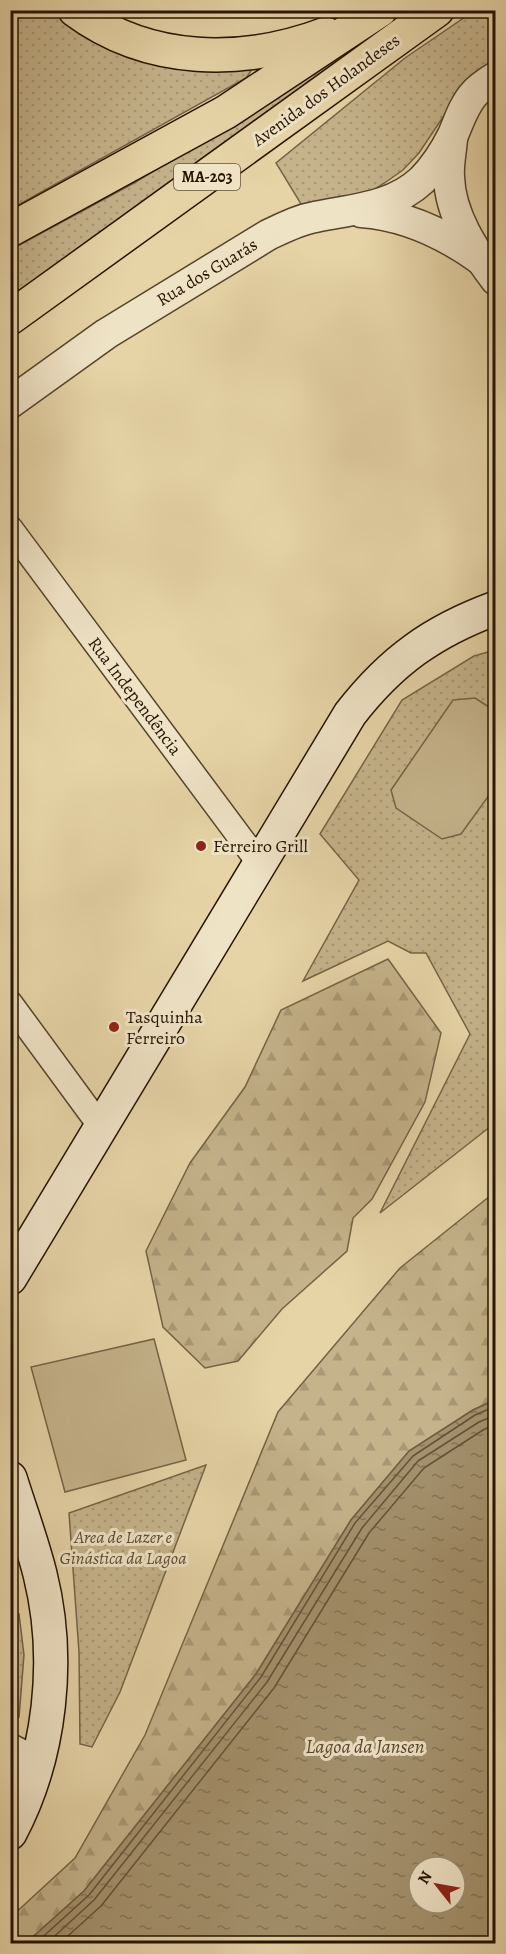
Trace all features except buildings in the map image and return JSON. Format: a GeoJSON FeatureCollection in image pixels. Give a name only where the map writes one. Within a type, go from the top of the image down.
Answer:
{"type":"FeatureCollection","features":[{"type":"Feature","properties":{"kind":"main road"},"geometry":{"type":"LineString","coordinates":[[75,10],[108,31],[141,45],[175,53],[204,56],[239,55],[276,49],[311,40],[372,13]]}},
{"type":"Feature","properties":{"kind":"main road","name":"Avenida dos Holandeses"},"geometry":{"type":"LineString","coordinates":[[10,318],[437,10]]}},
{"type":"Feature","properties":{"kind":"main road","name":"Avenida dos Holandeses"},"geometry":{"type":"LineString","coordinates":[[10,230],[226,112],[372,13]]}},
{"type":"Feature","properties":{"kind":"main road"},"geometry":{"type":"LineString","coordinates":[[11,1277],[350,714],[377,681],[421,644],[471,617],[495,608]]}},
{"type":"Feature","properties":{"kind":"main road"},"geometry":{"type":"LineString","coordinates":[[10,1478],[40,1575],[51,1645],[47,1720],[24,1756],[31,1787],[10,1833]]}},
{"type":"Feature","properties":{"kind":"street"},"geometry":{"type":"LineString","coordinates":[[488,269],[460,223],[450,192],[449,163],[453,136],[466,104],[473,94],[495,77]]}},
{"type":"Feature","properties":{"kind":"street","name":"Rua dos Guarás"},"geometry":{"type":"LineString","coordinates":[[10,403],[106,334],[268,235],[293,223],[313,217],[350,212],[392,200],[421,180],[440,157],[453,136]]}},
{"type":"Feature","properties":{"kind":"street"},"geometry":{"type":"LineString","coordinates":[[350,212],[374,213],[406,221],[452,240],[488,269]]}},
{"type":"Feature","properties":{"kind":"street","name":"Rua Independência"},"geometry":{"type":"LineString","coordinates":[[10,528],[260,864]]}},
{"type":"Feature","properties":{"kind":"street"},"geometry":{"type":"LineString","coordinates":[[10,1003],[101,1127]]}},
{"type":"Feature","properties":{"kind":"green space"},"geometry":{"type":"Polygon","coordinates":[[[11,11],[50,11],[84,33],[134,58],[180,68],[235,66],[251,71],[246,78],[11,209],[11,11]]]}},
{"type":"Feature","properties":{"kind":"green space"},"geometry":{"type":"Polygon","coordinates":[[[397,11],[414,11],[11,301],[10,250],[134,183],[244,116],[397,11]]]}},
{"type":"Feature","properties":{"kind":"green space"},"geometry":{"type":"Polygon","coordinates":[[[474,11],[495,11],[495,64],[449,108],[419,153],[403,170],[367,194],[342,200],[301,204],[276,163],[405,58],[474,11]]]}},
{"type":"Feature","properties":{"kind":"green space"},"geometry":{"type":"Polygon","coordinates":[[[495,650],[495,1123],[380,1213],[470,1034],[426,953],[411,953],[388,941],[303,981],[359,880],[320,834],[402,700],[474,656],[495,650]]]}},
{"type":"Feature","properties":{"kind":"green space"},"geometry":{"type":"Polygon","coordinates":[[[475,698],[495,711],[495,787],[461,834],[442,839],[396,808],[391,790],[453,700],[475,698]]]}},
{"type":"Feature","properties":{"kind":"green space"},"geometry":{"type":"Polygon","coordinates":[[[388,959],[441,1033],[425,1102],[372,1199],[353,1218],[347,1251],[282,1309],[238,1361],[205,1368],[163,1327],[146,1251],[190,1163],[245,1087],[281,1010],[388,959]]]}},
{"type":"Feature","properties":{"kind":"green space"},"geometry":{"type":"Polygon","coordinates":[[[495,1192],[495,1400],[473,1410],[409,1451],[351,1520],[256,1674],[84,1891],[26,1943],[11,1944],[11,1917],[75,1858],[145,1735],[278,1412],[400,1268],[495,1192]]]}},
{"type":"Feature","properties":{"kind":"green space"},"geometry":{"type":"Polygon","coordinates":[[[154,1339],[186,1460],[65,1492],[31,1367],[154,1339]]]}},
{"type":"Feature","properties":{"kind":"green space","name":"Area de Lazer e Ginástica da Lagoa"},"geometry":{"type":"Polygon","coordinates":[[[206,1465],[120,1692],[92,1747],[80,1744],[79,1652],[69,1513],[206,1465]]]}},
{"type":"Feature","properties":{"kind":"green space"},"geometry":{"type":"Polygon","coordinates":[[[19,1614],[24,1655],[19,1717],[11,1722],[11,1616],[19,1614]]]}},
{"type":"Feature","properties":{"kind":"water","name":"Lagoa da Jansen"},"geometry":{"type":"Polygon","coordinates":[[[495,1400],[495,1943],[26,1943],[84,1891],[256,1674],[351,1520],[409,1451],[473,1410],[495,1400]]]}},
{"type":"Feature","properties":{"kind":"place","name":"Ferreiro Grill"},"geometry":{"type":"Point","coordinates":[201,846]}},
{"type":"Feature","properties":{"kind":"place","name":"Tasquinha Ferreiro"},"geometry":{"type":"Point","coordinates":[114,1027]}}]}
